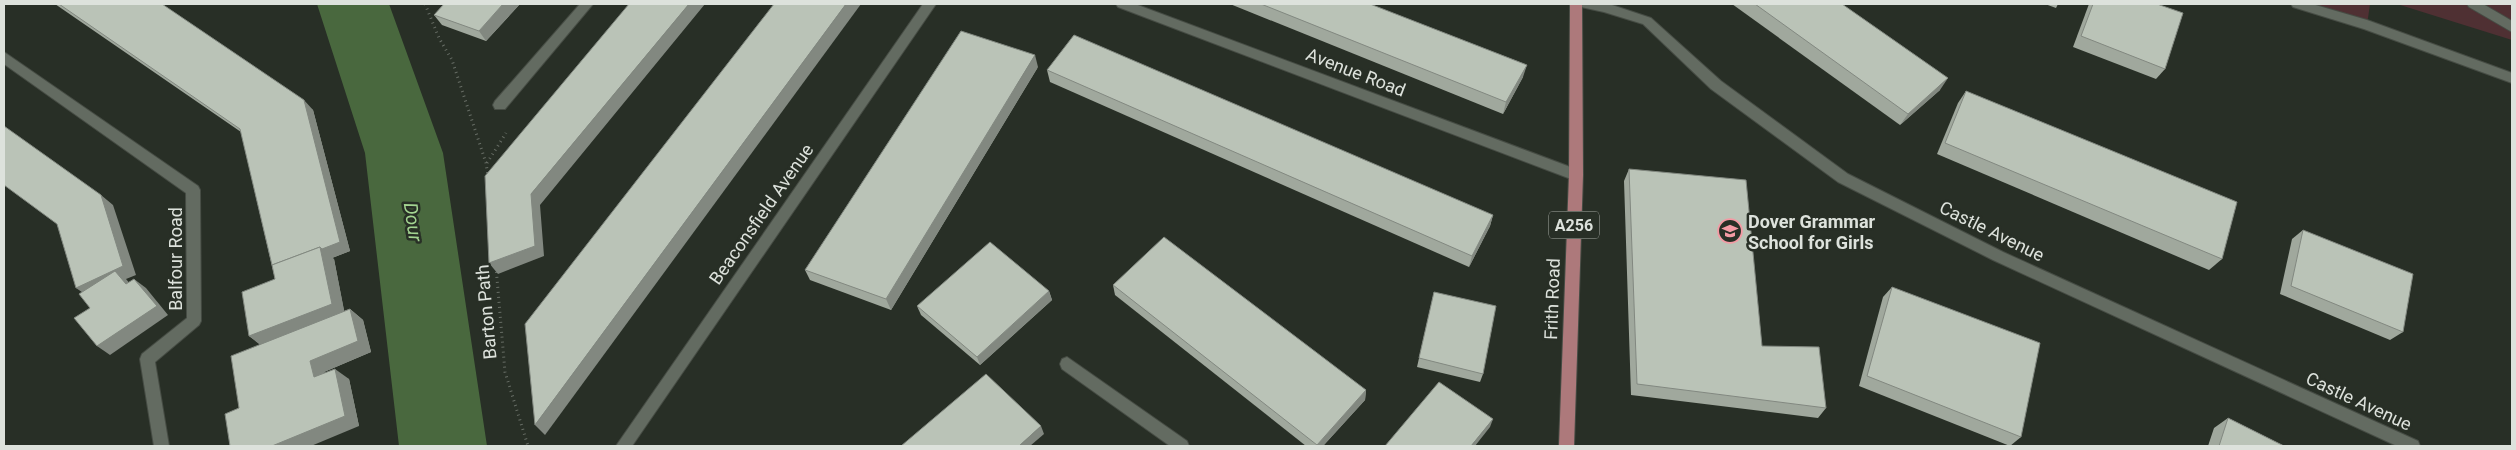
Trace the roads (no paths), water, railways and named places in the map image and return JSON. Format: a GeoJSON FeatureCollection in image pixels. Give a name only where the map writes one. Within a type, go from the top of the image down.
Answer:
{"type":"FeatureCollection","features":[{"type":"Feature","properties":{"kind":"main road","name":"Frith Road"},"geometry":{"type":"LineString","coordinates":[[1566,446],[1576,175],[1576,4]]}},
{"type":"Feature","properties":{"kind":"street"},"geometry":{"type":"LineString","coordinates":[[500,105],[587,4]]}},
{"type":"Feature","properties":{"kind":"street","name":"Beaconsfield Avenue"},"geometry":{"type":"LineString","coordinates":[[623,446],[930,4]]}},
{"type":"Feature","properties":{"kind":"street","name":"Avenue Road"},"geometry":{"type":"LineString","coordinates":[[1122,4],[1576,175]]}},
{"type":"Feature","properties":{"kind":"street","name":"Castle Avenue"},"geometry":{"type":"LineString","coordinates":[[1585,4],[1604,6],[1647,21],[1716,85],[1843,178],[1998,256],[2413,446]]}},
{"type":"Feature","properties":{"kind":"street"},"geometry":{"type":"LineString","coordinates":[[2297,4],[2367,25],[2512,78]]}},
{"type":"Feature","properties":{"kind":"street"},"geometry":{"type":"LineString","coordinates":[[2473,4],[2512,27]]}},
{"type":"Feature","properties":{"kind":"street","name":"Balfour Road"},"geometry":{"type":"LineString","coordinates":[[4,57],[193,190],[194,321],[147,360],[162,446]]}},
{"type":"Feature","properties":{"kind":"street"},"geometry":{"type":"LineString","coordinates":[[1067,364],[1182,446]]}},
{"type":"Feature","properties":{"kind":"waterway","name":"Dour"},"geometry":{"type":"LineString","coordinates":[[353,4],[404,153],[443,446]]}},
{"type":"Feature","properties":{"kind":"place","name":"Dover Grammar School for Girls"},"geometry":{"type":"Point","coordinates":[1730,231]}}]}
